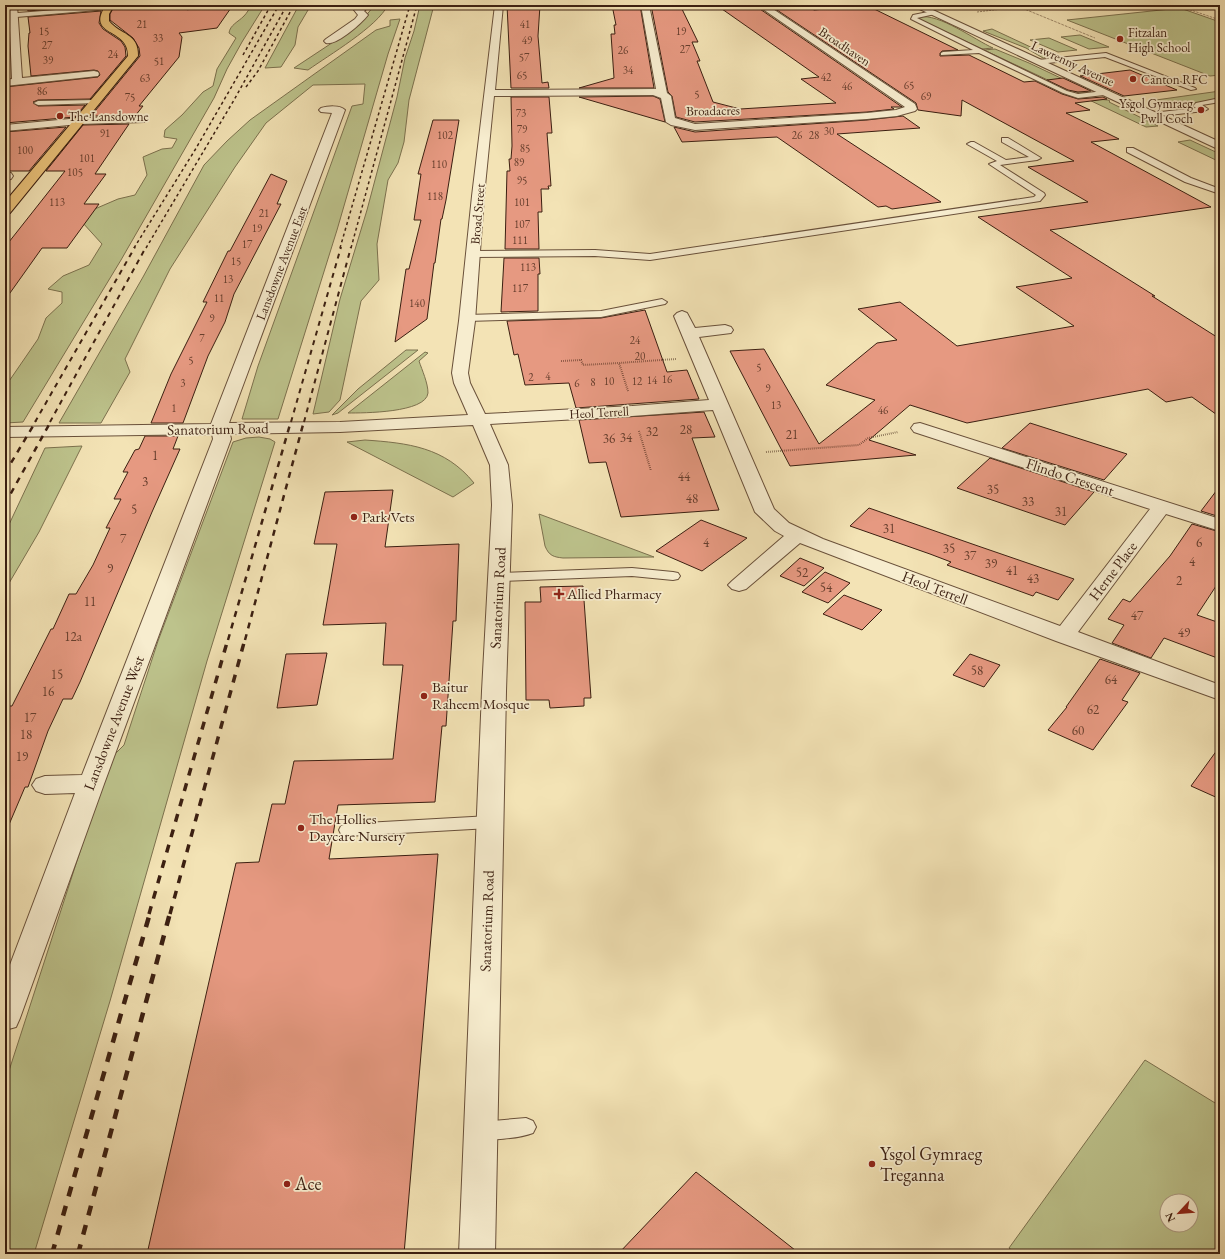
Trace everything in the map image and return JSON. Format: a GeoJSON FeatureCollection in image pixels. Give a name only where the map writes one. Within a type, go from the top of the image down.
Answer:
{"type":"FeatureCollection","features":[{"type":"Feature","properties":{"kind":"main road"},"geometry":{"type":"LineString","coordinates":[[5,210],[133,56],[135,50],[134,45],[130,40],[105,24],[103,17],[108,7]]}},
{"type":"Feature","properties":{"kind":"street"},"geometry":{"type":"LineString","coordinates":[[329,41],[358,21],[363,15],[359,10],[367,5]]}},
{"type":"Feature","properties":{"kind":"street","name":"Broad Street"},"geometry":{"type":"LineString","coordinates":[[478,419],[462,383],[460,373],[468,318],[473,254],[499,5]]}},
{"type":"Feature","properties":{"kind":"street"},"geometry":{"type":"LineString","coordinates":[[489,93],[646,92],[662,94],[645,5]]}},
{"type":"Feature","properties":{"kind":"street","name":"Broadhaven"},"geometry":{"type":"LineString","coordinates":[[761,5],[911,106],[911,109]]}},
{"type":"Feature","properties":{"kind":"street","name":"Lawrenny Avenue"},"geometry":{"type":"LineString","coordinates":[[915,5],[1220,146]]}},
{"type":"Feature","properties":{"kind":"street"},"geometry":{"type":"LineString","coordinates":[[10,12],[17,82]]}},
{"type":"Feature","properties":{"kind":"street"},"geometry":{"type":"LineString","coordinates":[[5,83],[94,74]]}},
{"type":"Feature","properties":{"kind":"street","name":"Broadacres"},"geometry":{"type":"LineString","coordinates":[[662,94],[666,96],[670,120],[675,124],[690,126],[860,116],[897,113],[911,109]]}},
{"type":"Feature","properties":{"kind":"street","name":"Lansdowne Avenue East"},"geometry":{"type":"LineString","coordinates":[[221,429],[220,422],[286,253],[339,110],[325,110]]}},
{"type":"Feature","properties":{"kind":"street"},"geometry":{"type":"LineString","coordinates":[[5,128],[80,121],[140,120]]}},
{"type":"Feature","properties":{"kind":"street","name":"Heol Terrell"},"geometry":{"type":"LineString","coordinates":[[725,330],[686,324],[765,512],[782,527],[797,535],[1220,693]]}},
{"type":"Feature","properties":{"kind":"street","name":"Heol Terrell"},"geometry":{"type":"LineString","coordinates":[[478,419],[719,404]]}},
{"type":"Feature","properties":{"kind":"street","name":"Sanatorium Road"},"geometry":{"type":"LineString","coordinates":[[5,432],[340,427],[478,419],[494,451],[499,465],[502,505],[498,577],[477,1254]]}},
{"type":"Feature","properties":{"kind":"street","name":"Flindo Crescent"},"geometry":{"type":"LineString","coordinates":[[920,428],[1220,525]]}},
{"type":"Feature","properties":{"kind":"street","name":"Lansdowne Avenue West"},"geometry":{"type":"LineString","coordinates":[[5,1018],[91,784],[222,439],[221,429]]}},
{"type":"Feature","properties":{"kind":"street","name":"Herne Place"},"geometry":{"type":"LineString","coordinates":[[1064,636],[1162,507]]}},
{"type":"Feature","properties":{"kind":"street"},"geometry":{"type":"LineString","coordinates":[[739,585],[797,535]]}},
{"type":"Feature","properties":{"kind":"street"},"geometry":{"type":"LineString","coordinates":[[45,785],[91,784]]}},
{"type":"Feature","properties":{"kind":"lane"},"geometry":{"type":"LineString","coordinates":[[10,12],[108,7]]}},
{"type":"Feature","properties":{"kind":"lane"},"geometry":{"type":"LineString","coordinates":[[933,13],[915,16],[914,19],[1065,92],[1078,96],[1104,93]]}},
{"type":"Feature","properties":{"kind":"lane"},"geometry":{"type":"LineString","coordinates":[[943,54],[980,51]]}},
{"type":"Feature","properties":{"kind":"lane"},"geometry":{"type":"LineString","coordinates":[[1038,62],[1106,56],[1193,89]]}},
{"type":"Feature","properties":{"kind":"lane"},"geometry":{"type":"LineString","coordinates":[[1152,115],[1204,109],[1197,106],[1198,104],[1220,100]]}},
{"type":"Feature","properties":{"kind":"lane"},"geometry":{"type":"LineString","coordinates":[[38,103],[96,102]]}},
{"type":"Feature","properties":{"kind":"lane"},"geometry":{"type":"LineString","coordinates":[[473,254],[595,253],[650,257],[1037,199],[1042,195],[993,164],[1037,158],[1005,140]]}},
{"type":"Feature","properties":{"kind":"lane"},"geometry":{"type":"LineString","coordinates":[[971,144],[1006,163]]}},
{"type":"Feature","properties":{"kind":"lane"},"geometry":{"type":"LineString","coordinates":[[1130,150],[1188,180],[1220,192]]}},
{"type":"Feature","properties":{"kind":"lane"},"geometry":{"type":"LineString","coordinates":[[468,318],[601,314],[662,302]]}},
{"type":"Feature","properties":{"kind":"lane"},"geometry":{"type":"LineString","coordinates":[[498,577],[632,572],[673,576]]}},
{"type":"Feature","properties":{"kind":"lane"},"geometry":{"type":"LineString","coordinates":[[347,830],[490,822]]}},
{"type":"Feature","properties":{"kind":"lane"},"geometry":{"type":"LineString","coordinates":[[481,1131],[526,1127]]}},
{"type":"Feature","properties":{"kind":"path"},"geometry":{"type":"LineString","coordinates":[[187,10],[210,5],[225,10]]}},
{"type":"Feature","properties":{"kind":"path"},"geometry":{"type":"LineString","coordinates":[[971,13],[1036,5]]}},
{"type":"Feature","properties":{"kind":"path"},"geometry":{"type":"LineString","coordinates":[[1176,5],[1220,20]]}},
{"type":"Feature","properties":{"kind":"path"},"geometry":{"type":"LineString","coordinates":[[561,361],[581,360],[583,365],[700,358]]}},
{"type":"Feature","properties":{"kind":"path"},"geometry":{"type":"LineString","coordinates":[[619,363],[651,471]]}},
{"type":"Feature","properties":{"kind":"path"},"geometry":{"type":"LineString","coordinates":[[740,454],[859,444],[868,438],[920,428]]}},
{"type":"Feature","properties":{"kind":"green space"},"geometry":{"type":"Polygon","coordinates":[[[252,5],[265,5],[242,42],[227,69],[214,98],[121,260],[23,422],[5,423],[5,387],[38,339],[46,318],[62,303],[62,292],[48,289],[63,276],[89,265],[102,244],[82,222],[90,211],[118,199],[135,195],[147,175],[143,157],[162,149],[172,148],[177,139],[164,137],[165,130],[182,115],[203,92],[213,86],[217,69],[236,38],[229,33],[230,30],[245,15],[252,5]]]}},
{"type":"Feature","properties":{"kind":"green space"},"geometry":{"type":"Polygon","coordinates":[[[299,5],[311,5],[298,27],[295,45],[281,67],[265,68],[299,5]]]}},
{"type":"Feature","properties":{"kind":"green space"},"geometry":{"type":"Polygon","coordinates":[[[375,5],[388,5],[374,22],[340,49],[308,70],[294,68],[356,27],[375,5]]]}},
{"type":"Feature","properties":{"kind":"green space"},"geometry":{"type":"Polygon","coordinates":[[[420,5],[434,5],[409,100],[404,142],[398,163],[388,180],[377,244],[379,280],[361,301],[340,400],[329,412],[313,414],[340,299],[367,210],[397,97],[405,58],[414,31],[420,5]]]}},
{"type":"Feature","properties":{"kind":"green space"},"geometry":{"type":"Polygon","coordinates":[[[1180,8],[1220,22],[1220,75],[1210,76],[1067,20],[1180,8]]]}},
{"type":"Feature","properties":{"kind":"green space"},"geometry":{"type":"Polygon","coordinates":[[[919,17],[936,19],[946,23],[993,48],[982,49],[919,19],[919,17]]]}},
{"type":"Feature","properties":{"kind":"green space"},"geometry":{"type":"Polygon","coordinates":[[[400,19],[388,54],[337,230],[278,419],[242,419],[258,366],[352,106],[363,104],[365,84],[313,85],[266,123],[235,167],[170,269],[125,359],[130,372],[101,423],[59,423],[143,277],[204,165],[250,120],[376,30],[390,26],[390,20],[400,19]]]}},
{"type":"Feature","properties":{"kind":"green space"},"geometry":{"type":"Polygon","coordinates":[[[992,29],[1052,57],[1043,58],[1026,48],[983,31],[992,29]]]}},
{"type":"Feature","properties":{"kind":"green space"},"geometry":{"type":"Polygon","coordinates":[[[1080,35],[1109,47],[1089,49],[1061,37],[1080,35]]]}},
{"type":"Feature","properties":{"kind":"green space"},"geometry":{"type":"Polygon","coordinates":[[[1049,38],[1077,50],[1058,52],[1030,40],[1049,38]]]}},
{"type":"Feature","properties":{"kind":"green space"},"geometry":{"type":"Polygon","coordinates":[[[995,49],[1029,63],[1088,92],[1079,93],[1069,90],[984,50],[995,49]]]}},
{"type":"Feature","properties":{"kind":"green space"},"geometry":{"type":"Polygon","coordinates":[[[1220,91],[1220,99],[1190,104],[1186,102],[1179,103],[1185,106],[1175,108],[1156,100],[1220,91]]]}},
{"type":"Feature","properties":{"kind":"green space"},"geometry":{"type":"Polygon","coordinates":[[[1085,98],[1108,100],[1110,101],[1109,102],[1158,126],[1146,127],[1085,98]]]}},
{"type":"Feature","properties":{"kind":"green space"},"geometry":{"type":"Polygon","coordinates":[[[1190,140],[1220,154],[1220,162],[1178,142],[1190,140]]]}},
{"type":"Feature","properties":{"kind":"green space"},"geometry":{"type":"Polygon","coordinates":[[[406,350],[418,350],[338,413],[332,415],[358,389],[406,350]]]}},
{"type":"Feature","properties":{"kind":"green space"},"geometry":{"type":"Polygon","coordinates":[[[425,352],[428,353],[419,361],[428,389],[425,400],[417,405],[406,408],[379,412],[348,413],[425,352]]]}},
{"type":"Feature","properties":{"kind":"green space"},"geometry":{"type":"Polygon","coordinates":[[[259,437],[270,439],[275,442],[207,661],[110,1001],[34,1254],[5,1254],[5,1083],[110,759],[124,745],[158,641],[233,442],[246,438],[259,437]]]}},
{"type":"Feature","properties":{"kind":"green space"},"geometry":{"type":"Polygon","coordinates":[[[365,440],[411,445],[438,454],[463,471],[474,483],[453,497],[347,442],[365,440]]]}},
{"type":"Feature","properties":{"kind":"green space"},"geometry":{"type":"Polygon","coordinates":[[[82,446],[39,532],[5,590],[5,533],[45,448],[82,446]]]}},
{"type":"Feature","properties":{"kind":"green space"},"geometry":{"type":"Polygon","coordinates":[[[539,514],[654,557],[563,558],[554,556],[548,552],[545,546],[539,514]]]}},
{"type":"Feature","properties":{"kind":"green space"},"geometry":{"type":"Polygon","coordinates":[[[1145,1060],[1220,1106],[1220,1254],[1017,1254],[1009,1248],[1145,1060]]]}},
{"type":"Feature","properties":{"kind":"building"},"geometry":{"type":"Polygon","coordinates":[[[27,5],[101,5],[28,11],[27,5]]]}},
{"type":"Feature","properties":{"kind":"building"},"geometry":{"type":"Polygon","coordinates":[[[115,5],[233,5],[217,28],[179,33],[182,37],[179,57],[139,106],[143,106],[135,116],[91,116],[140,56],[139,48],[133,38],[110,20],[110,14],[115,5]]]}},
{"type":"Feature","properties":{"kind":"building"},"geometry":{"type":"Polygon","coordinates":[[[507,5],[540,5],[538,36],[542,83],[548,82],[549,88],[511,88],[507,5]]]}},
{"type":"Feature","properties":{"kind":"building"},"geometry":{"type":"Polygon","coordinates":[[[612,5],[640,5],[654,88],[579,88],[614,78],[611,34],[615,34],[614,25],[616,25],[612,5]]]}},
{"type":"Feature","properties":{"kind":"building"},"geometry":{"type":"Polygon","coordinates":[[[651,5],[680,5],[698,42],[692,42],[700,61],[697,61],[713,102],[740,109],[836,103],[801,79],[819,77],[722,9],[757,7],[902,107],[891,107],[894,109],[867,112],[695,122],[676,117],[672,96],[668,92],[651,5]]]}},
{"type":"Feature","properties":{"kind":"building"},"geometry":{"type":"Polygon","coordinates":[[[800,5],[803,7],[808,6],[814,10],[866,5],[958,50],[942,51],[940,56],[969,55],[1024,82],[1035,81],[1062,94],[1078,99],[1103,97],[1107,99],[1075,103],[1090,110],[1066,113],[1119,139],[1091,142],[1211,207],[1050,230],[1220,339],[1220,417],[1192,397],[1166,402],[1148,389],[967,423],[910,405],[869,440],[916,455],[790,466],[730,351],[764,349],[819,444],[875,400],[826,385],[877,343],[897,340],[858,309],[900,302],[957,346],[1074,326],[1016,287],[1072,278],[978,217],[1088,202],[1028,167],[1074,161],[962,100],[961,116],[918,110],[916,103],[771,6],[800,5]]]}},
{"type":"Feature","properties":{"kind":"building"},"geometry":{"type":"Polygon","coordinates":[[[101,11],[99,23],[103,29],[121,41],[125,47],[126,56],[90,99],[38,100],[33,102],[38,106],[85,105],[75,117],[5,123],[5,87],[98,77],[100,75],[98,71],[94,70],[31,76],[28,46],[30,33],[28,17],[101,11]]]}},
{"type":"Feature","properties":{"kind":"building"},"geometry":{"type":"Polygon","coordinates":[[[1130,70],[1177,90],[1124,96],[1080,76],[1130,70]]]}},
{"type":"Feature","properties":{"kind":"building"},"geometry":{"type":"Polygon","coordinates":[[[1063,78],[1091,91],[1078,92],[1068,90],[1047,80],[1063,78]]]}},
{"type":"Feature","properties":{"kind":"building"},"geometry":{"type":"Polygon","coordinates":[[[653,96],[660,99],[665,122],[579,97],[653,96]]]}},
{"type":"Feature","properties":{"kind":"building"},"geometry":{"type":"Polygon","coordinates":[[[511,97],[549,97],[552,133],[547,133],[551,186],[548,186],[549,189],[541,189],[542,212],[538,212],[539,249],[505,249],[507,171],[510,171],[509,159],[511,159],[512,146],[511,97]]]}},
{"type":"Feature","properties":{"kind":"building"},"geometry":{"type":"Polygon","coordinates":[[[903,116],[920,128],[837,134],[941,202],[892,209],[886,206],[878,207],[777,137],[682,142],[674,127],[695,132],[867,120],[903,116]]]}},
{"type":"Feature","properties":{"kind":"building"},"geometry":{"type":"Polygon","coordinates":[[[433,120],[459,120],[446,200],[441,219],[427,319],[395,342],[406,269],[409,269],[421,220],[414,220],[421,174],[418,174],[433,120]]]}},
{"type":"Feature","properties":{"kind":"building"},"geometry":{"type":"Polygon","coordinates":[[[129,124],[95,174],[106,174],[84,204],[99,204],[67,248],[42,248],[5,300],[5,247],[65,171],[46,171],[83,125],[129,124]]]}},
{"type":"Feature","properties":{"kind":"building"},"geometry":{"type":"Polygon","coordinates":[[[66,127],[29,171],[5,171],[5,132],[66,127]]]}},
{"type":"Feature","properties":{"kind":"building"},"geometry":{"type":"Polygon","coordinates":[[[271,174],[287,181],[277,204],[281,204],[234,294],[225,322],[208,356],[183,423],[151,423],[171,374],[207,302],[203,302],[228,251],[230,251],[271,174]]]}},
{"type":"Feature","properties":{"kind":"building"},"geometry":{"type":"Polygon","coordinates":[[[504,258],[539,258],[540,274],[538,274],[538,311],[501,312],[504,258]]]}},
{"type":"Feature","properties":{"kind":"building"},"geometry":{"type":"Polygon","coordinates":[[[645,310],[667,372],[687,370],[699,399],[576,408],[569,383],[525,385],[518,354],[514,355],[507,321],[601,318],[645,310]]]}},
{"type":"Feature","properties":{"kind":"building"},"geometry":{"type":"Polygon","coordinates":[[[704,412],[715,437],[692,438],[719,510],[621,517],[606,462],[589,463],[579,420],[704,412]]]}},
{"type":"Feature","properties":{"kind":"building"},"geometry":{"type":"Polygon","coordinates":[[[1030,423],[1127,454],[1104,480],[1002,448],[1030,423]]]}},
{"type":"Feature","properties":{"kind":"building"},"geometry":{"type":"Polygon","coordinates":[[[145,436],[178,436],[173,449],[180,449],[80,682],[72,699],[63,699],[48,731],[28,787],[25,787],[5,834],[5,706],[12,706],[51,629],[53,629],[69,594],[76,594],[93,565],[110,528],[106,528],[121,499],[114,499],[128,472],[123,472],[135,450],[139,449],[145,436]]]}},
{"type":"Feature","properties":{"kind":"building"},"geometry":{"type":"Polygon","coordinates":[[[990,458],[1094,492],[1065,525],[957,488],[990,458]]]}},
{"type":"Feature","properties":{"kind":"building"},"geometry":{"type":"Polygon","coordinates":[[[1220,486],[1220,517],[1201,511],[1220,486]]]}},
{"type":"Feature","properties":{"kind":"building"},"geometry":{"type":"Polygon","coordinates":[[[393,490],[385,547],[459,544],[456,621],[453,621],[446,726],[442,726],[435,802],[338,805],[329,859],[438,854],[404,1254],[147,1254],[236,863],[259,862],[272,804],[285,804],[294,761],[393,759],[403,665],[383,665],[386,623],[323,625],[337,544],[314,544],[325,492],[393,490]]]}},
{"type":"Feature","properties":{"kind":"building"},"geometry":{"type":"Polygon","coordinates":[[[869,508],[1074,579],[1058,600],[1036,592],[1033,596],[947,565],[951,562],[850,526],[869,508]]]}},
{"type":"Feature","properties":{"kind":"building"},"geometry":{"type":"Polygon","coordinates":[[[701,520],[747,538],[702,571],[656,551],[701,520]]]}},
{"type":"Feature","properties":{"kind":"building"},"geometry":{"type":"Polygon","coordinates":[[[1192,524],[1220,532],[1220,580],[1197,615],[1220,623],[1220,659],[1164,638],[1151,658],[1112,643],[1124,625],[1108,619],[1123,599],[1130,602],[1170,556],[1192,524]]]}},
{"type":"Feature","properties":{"kind":"building"},"geometry":{"type":"Polygon","coordinates":[[[800,558],[824,568],[804,586],[780,576],[800,558]]]}},
{"type":"Feature","properties":{"kind":"building"},"geometry":{"type":"Polygon","coordinates":[[[825,572],[850,583],[828,603],[802,592],[825,572]]]}},
{"type":"Feature","properties":{"kind":"building"},"geometry":{"type":"Polygon","coordinates":[[[583,586],[591,698],[584,698],[584,706],[550,708],[549,700],[526,700],[525,602],[541,602],[540,587],[583,586]]]}},
{"type":"Feature","properties":{"kind":"building"},"geometry":{"type":"Polygon","coordinates":[[[844,595],[882,610],[862,630],[823,614],[844,595]]]}},
{"type":"Feature","properties":{"kind":"building"},"geometry":{"type":"Polygon","coordinates":[[[327,653],[317,705],[277,708],[286,654],[327,653]]]}},
{"type":"Feature","properties":{"kind":"building"},"geometry":{"type":"Polygon","coordinates":[[[970,654],[1000,665],[984,687],[953,675],[970,654]]]}},
{"type":"Feature","properties":{"kind":"building"},"geometry":{"type":"Polygon","coordinates":[[[1100,659],[1140,673],[1122,700],[1128,702],[1093,750],[1048,730],[1067,707],[1100,659]]]}},
{"type":"Feature","properties":{"kind":"building"},"geometry":{"type":"Polygon","coordinates":[[[1220,746],[1220,799],[1191,786],[1220,746]]]}},
{"type":"Feature","properties":{"kind":"building"},"geometry":{"type":"Polygon","coordinates":[[[696,1172],[800,1254],[618,1254],[696,1172]]]}},
{"type":"Feature","properties":{"kind":"railway"},"geometry":{"type":"LineString","coordinates":[[243,55],[271,5]]}},
{"type":"Feature","properties":{"kind":"railway"},"geometry":{"type":"LineString","coordinates":[[134,248],[195,150],[279,5]]}},
{"type":"Feature","properties":{"kind":"railway"},"geometry":{"type":"LineString","coordinates":[[146,248],[234,100],[287,5]]}},
{"type":"Feature","properties":{"kind":"railway"},"geometry":{"type":"LineString","coordinates":[[246,87],[258,71],[294,5]]}},
{"type":"Feature","properties":{"kind":"railway"},"geometry":{"type":"LineString","coordinates":[[340,248],[410,5]]}},
{"type":"Feature","properties":{"kind":"railway"},"geometry":{"type":"LineString","coordinates":[[351,248],[417,5]]}},
{"type":"Feature","properties":{"kind":"railway"},"geometry":{"type":"LineString","coordinates":[[35,422],[135,247]]}},
{"type":"Feature","properties":{"kind":"railway"},"geometry":{"type":"LineString","coordinates":[[50,422],[146,247]]}},
{"type":"Feature","properties":{"kind":"railway"},"geometry":{"type":"LineString","coordinates":[[291,422],[341,247]]}},
{"type":"Feature","properties":{"kind":"railway"},"geometry":{"type":"LineString","coordinates":[[304,422],[351,247]]}},
{"type":"Feature","properties":{"kind":"railway"},"geometry":{"type":"LineString","coordinates":[[5,473],[36,421]]}},
{"type":"Feature","properties":{"kind":"railway"},"geometry":{"type":"LineString","coordinates":[[5,504],[51,421]]}},
{"type":"Feature","properties":{"kind":"railway"},"geometry":{"type":"LineString","coordinates":[[228,640],[291,421]]}},
{"type":"Feature","properties":{"kind":"railway"},"geometry":{"type":"LineString","coordinates":[[245,640],[304,421]]}},
{"type":"Feature","properties":{"kind":"railway"},"geometry":{"type":"LineString","coordinates":[[149,914],[228,639]]}},
{"type":"Feature","properties":{"kind":"railway"},"geometry":{"type":"LineString","coordinates":[[170,914],[245,639]]}},
{"type":"Feature","properties":{"kind":"railway"},"geometry":{"type":"LineString","coordinates":[[52,1254],[150,913]]}},
{"type":"Feature","properties":{"kind":"railway"},"geometry":{"type":"LineString","coordinates":[[78,1254],[170,913]]}},
{"type":"Feature","properties":{"kind":"place","name":"Fitzalan High School"},"geometry":{"type":"Point","coordinates":[1120,39]}},
{"type":"Feature","properties":{"kind":"place","name":"Canton RFC"},"geometry":{"type":"Point","coordinates":[1133,79]}},
{"type":"Feature","properties":{"kind":"place","name":"Ysgol Gymraeg Pwll Coch"},"geometry":{"type":"Point","coordinates":[1201,110]}},
{"type":"Feature","properties":{"kind":"place","name":"The Lansdowne"},"geometry":{"type":"Point","coordinates":[60,116]}},
{"type":"Feature","properties":{"kind":"place","name":"Park Vets"},"geometry":{"type":"Point","coordinates":[354,517]}},
{"type":"Feature","properties":{"kind":"place","name":"Allied Pharmacy"},"geometry":{"type":"Point","coordinates":[559,594]}},
{"type":"Feature","properties":{"kind":"place","name":"Baitur Raheem Mosque"},"geometry":{"type":"Point","coordinates":[424,696]}},
{"type":"Feature","properties":{"kind":"place","name":"The Hollies Daycare Nursery"},"geometry":{"type":"Point","coordinates":[301,828]}},
{"type":"Feature","properties":{"kind":"place","name":"Ysgol Gymraeg Treganna"},"geometry":{"type":"Point","coordinates":[872,1164]}},
{"type":"Feature","properties":{"kind":"place","name":"Ace"},"geometry":{"type":"Point","coordinates":[287,1184]}}]}
